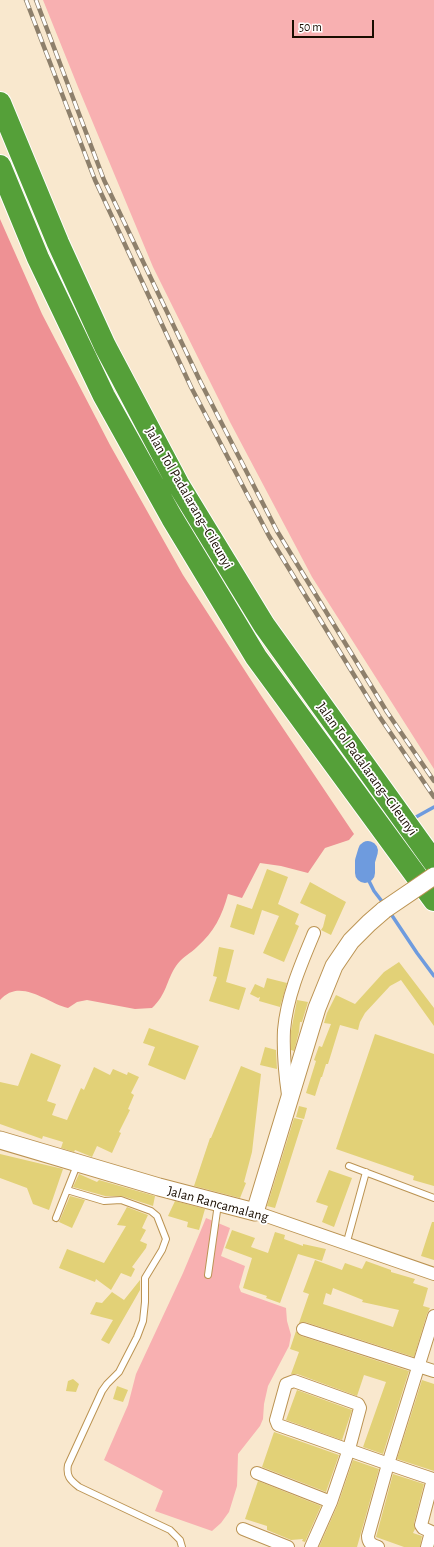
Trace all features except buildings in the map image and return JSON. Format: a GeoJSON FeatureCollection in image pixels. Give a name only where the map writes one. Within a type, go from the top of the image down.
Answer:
{"type":"FeatureCollection","features":[{"type":"Feature","properties":{"kind":"highway","name":"Jalan Tol Padalarang–Cileunyi"},"geometry":{"type":"LineString","coordinates":[[0,103],[50,223],[105,346],[178,484],[264,625],[434,862]]}},
{"type":"Feature","properties":{"kind":"highway","name":"Jalan Tol Padalarang–Cileunyi"},"geometry":{"type":"LineString","coordinates":[[0,166],[38,258],[104,396],[172,518],[256,657],[434,900]]}},
{"type":"Feature","properties":{"kind":"street"},"geometry":{"type":"LineString","coordinates":[[255,1212],[317,1008],[334,966],[350,941],[384,910],[434,876]]}},
{"type":"Feature","properties":{"kind":"street"},"geometry":{"type":"LineString","coordinates":[[289,1098],[285,1071],[284,1029],[291,995],[314,933]]}},
{"type":"Feature","properties":{"kind":"street","name":"Jalan Rancamalang"},"geometry":{"type":"LineString","coordinates":[[0,1140],[159,1187],[255,1212],[346,1245],[434,1274]]}},
{"type":"Feature","properties":{"kind":"street"},"geometry":{"type":"LineString","coordinates":[[378,1547],[370,1544],[368,1536],[388,1464],[434,1316]]}},
{"type":"Feature","properties":{"kind":"street"},"geometry":{"type":"LineString","coordinates":[[303,1330],[434,1371]]}},
{"type":"Feature","properties":{"kind":"street"},"geometry":{"type":"LineString","coordinates":[[311,1547],[331,1502],[349,1450],[360,1413],[360,1408],[358,1404],[294,1381],[286,1384],[276,1420],[278,1425],[349,1450],[388,1464],[434,1478],[421,1525],[423,1528],[433,1533],[427,1547]]}},
{"type":"Feature","properties":{"kind":"street"},"geometry":{"type":"LineString","coordinates":[[256,1473],[331,1502]]}},
{"type":"Feature","properties":{"kind":"street"},"geometry":{"type":"LineString","coordinates":[[244,1529],[288,1547]]}},
{"type":"Feature","properties":{"kind":"lane"},"geometry":{"type":"LineString","coordinates":[[56,1218],[77,1163]]}},
{"type":"Feature","properties":{"kind":"lane"},"geometry":{"type":"LineString","coordinates":[[349,1166],[434,1198]]}},
{"type":"Feature","properties":{"kind":"lane"},"geometry":{"type":"LineString","coordinates":[[346,1245],[366,1172]]}},
{"type":"Feature","properties":{"kind":"lane"},"geometry":{"type":"LineString","coordinates":[[67,1190],[104,1200],[121,1200],[151,1211],[157,1216],[166,1239],[162,1250],[145,1278],[143,1314],[138,1337],[119,1372],[102,1391],[68,1464],[68,1476],[71,1481],[79,1487],[170,1530],[180,1540],[182,1547]]}},
{"type":"Feature","properties":{"kind":"lane"},"geometry":{"type":"LineString","coordinates":[[208,1275],[219,1202]]}},
{"type":"Feature","properties":{"kind":"shaded area"},"geometry":{"type":"Polygon","coordinates":[[[43,0],[434,0],[434,769],[312,577],[230,422],[153,267],[43,0]]]}},
{"type":"Feature","properties":{"kind":"shaded area"},"geometry":{"type":"Polygon","coordinates":[[[0,219],[42,314],[110,445],[183,575],[260,694],[354,834],[349,840],[325,848],[308,873],[281,866],[260,863],[242,898],[228,894],[217,923],[213,929],[195,949],[178,963],[164,993],[152,1008],[135,1009],[87,1000],[77,1002],[68,1008],[25,991],[16,991],[8,994],[0,1000],[0,219]]]}},
{"type":"Feature","properties":{"kind":"shaded area"},"geometry":{"type":"Polygon","coordinates":[[[206,1218],[230,1228],[221,1256],[245,1266],[239,1287],[241,1292],[286,1308],[287,1321],[291,1335],[289,1346],[268,1386],[264,1404],[263,1419],[260,1426],[238,1454],[237,1486],[229,1512],[221,1523],[212,1531],[155,1511],[163,1491],[104,1460],[128,1405],[136,1374],[183,1273],[206,1218]]]}},
{"type":"Feature","properties":{"kind":"waterway"},"geometry":{"type":"LineString","coordinates":[[416,817],[434,807]]}},
{"type":"Feature","properties":{"kind":"waterway"},"geometry":{"type":"LineString","coordinates":[[365,873],[365,861],[368,851]]}},
{"type":"Feature","properties":{"kind":"waterway"},"geometry":{"type":"LineString","coordinates":[[365,873],[374,891],[384,904]]}},
{"type":"Feature","properties":{"kind":"waterway"},"geometry":{"type":"LineString","coordinates":[[389,911],[434,976]]}},
{"type":"Feature","properties":{"kind":"railway"},"geometry":{"type":"LineString","coordinates":[[26,0],[95,180],[191,387],[269,536],[379,716],[434,797]]}},
{"type":"Feature","properties":{"kind":"railway"},"geometry":{"type":"LineString","coordinates":[[36,0],[104,180],[201,383],[277,531],[387,712],[434,781]]}}]}
